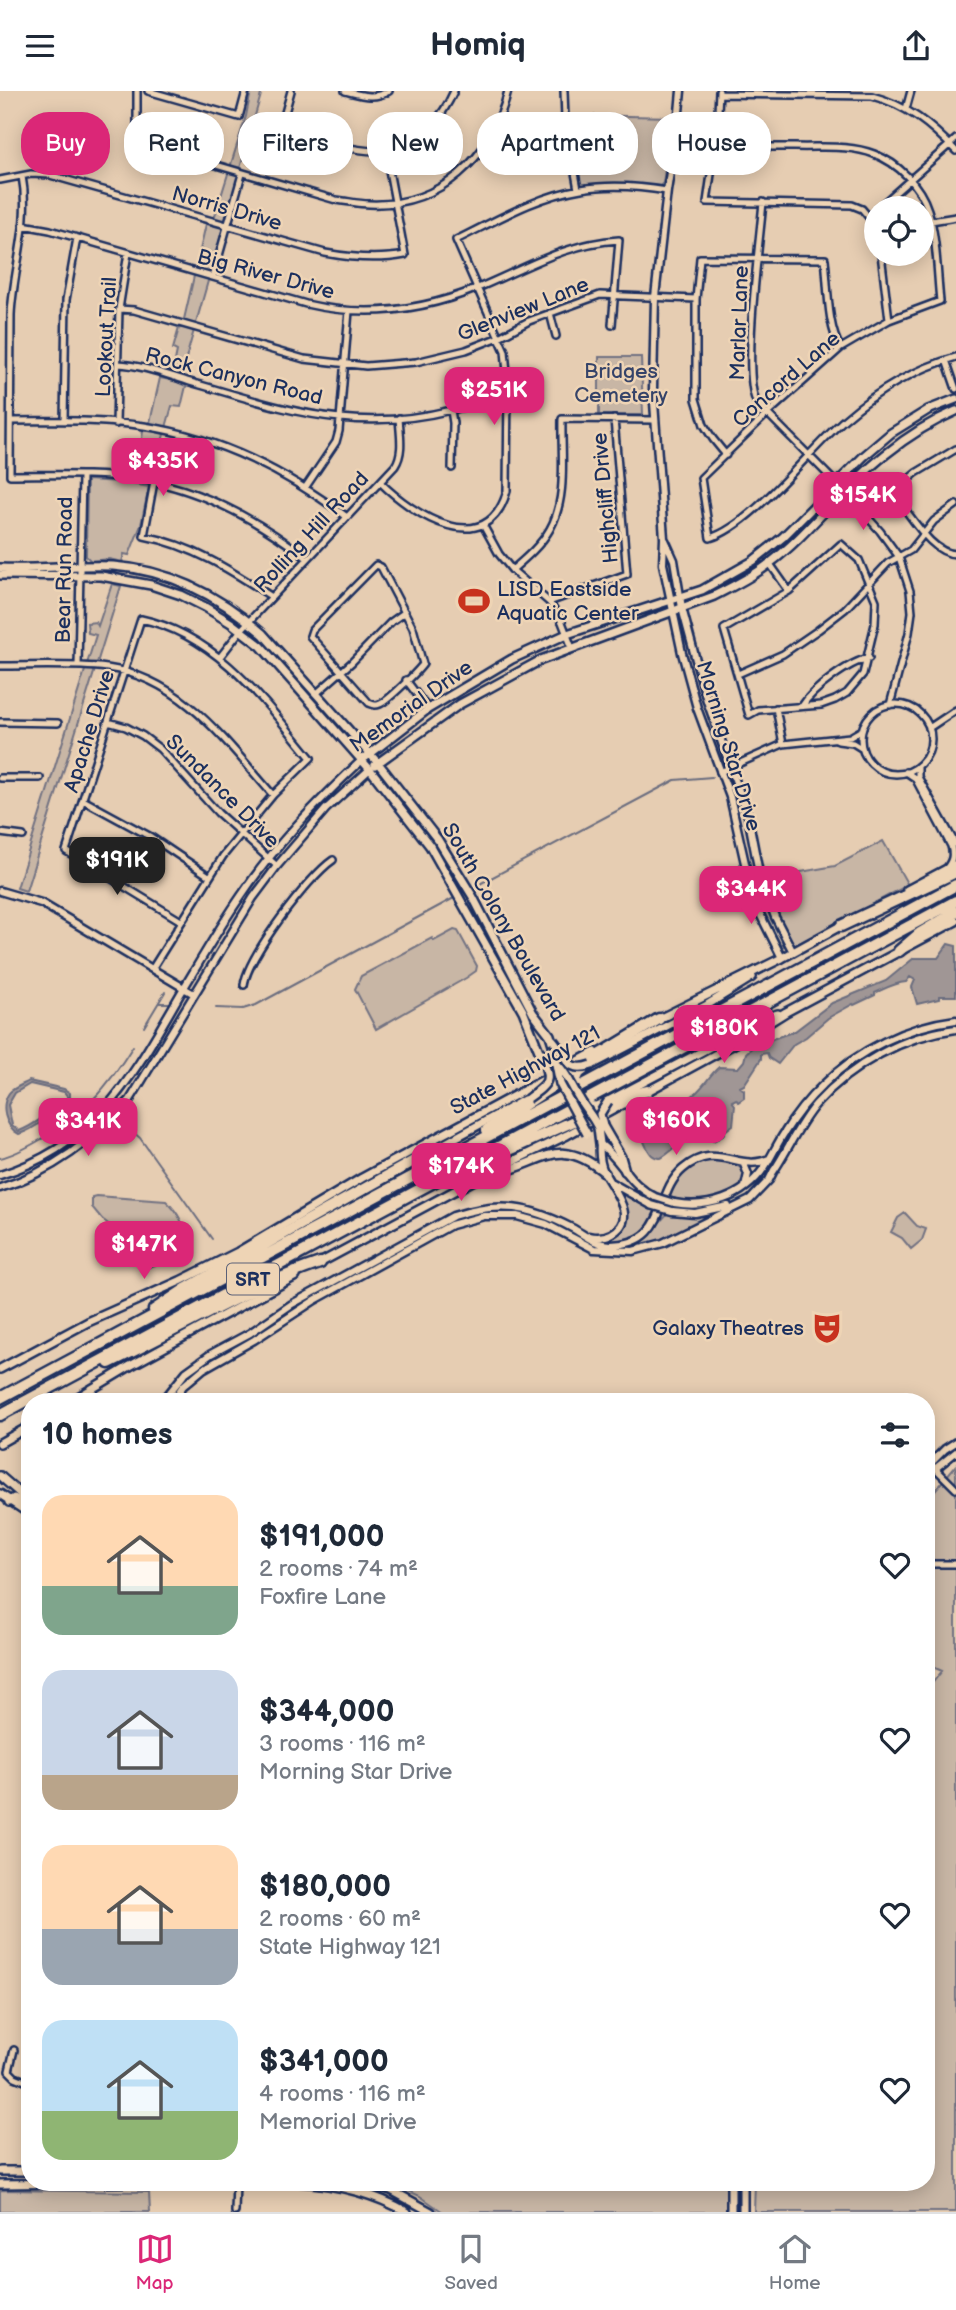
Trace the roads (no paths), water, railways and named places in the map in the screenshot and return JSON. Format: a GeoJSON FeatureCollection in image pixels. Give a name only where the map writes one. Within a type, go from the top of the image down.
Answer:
{"type":"FeatureCollection","features":[{"type":"Feature","properties":{"kind":"highway"},"geometry":{"type":"LineString","coordinates":[[841,926],[956,872]]}},
{"type":"Feature","properties":{"kind":"highway","name":"SRT"},"geometry":{"type":"LineString","coordinates":[[0,1398],[956,884]]}},
{"type":"Feature","properties":{"kind":"highway","name":"SRT"},"geometry":{"type":"LineString","coordinates":[[41,1393],[956,901]]}},
{"type":"Feature","properties":{"kind":"highway"},"geometry":{"type":"LineString","coordinates":[[899,951],[919,933],[956,912]]}},
{"type":"Feature","properties":{"kind":"highway"},"geometry":{"type":"LineString","coordinates":[[479,1140],[487,1129],[659,1019]]}},
{"type":"Feature","properties":{"kind":"highway"},"geometry":{"type":"LineString","coordinates":[[443,1177],[634,1094],[647,1091]]}},
{"type":"Feature","properties":{"kind":"highway"},"geometry":{"type":"LineString","coordinates":[[140,1322],[159,1305],[187,1288],[435,1149]]}},
{"type":"Feature","properties":{"kind":"highway"},"geometry":{"type":"LineString","coordinates":[[63,1381],[109,1364],[235,1300],[320,1263]]}},
{"type":"Feature","properties":{"kind":"highway","name":"SRT"},"geometry":{"type":"LineString","coordinates":[[0,1415],[21,1404]]}},
{"type":"Feature","properties":{"kind":"main road","name":"Memorial Drive"},"geometry":{"type":"LineString","coordinates":[[362,760],[428,709],[512,659],[567,634],[702,590],[753,561],[783,537],[891,433],[928,410],[956,399]]}},
{"type":"Feature","properties":{"kind":"main road","name":"Memorial Drive"},"geometry":{"type":"LineString","coordinates":[[370,769],[460,704],[541,660],[682,608],[739,583],[770,564],[884,454],[936,420],[956,411]]}},
{"type":"Feature","properties":{"kind":"main road","name":"South Colony Boulevard"},"geometry":{"type":"LineString","coordinates":[[0,575],[81,566],[134,568],[163,575],[204,593],[248,622],[281,653],[378,762],[438,840],[473,897],[533,1013],[551,1038],[558,1078],[587,1134],[600,1144]]}},
{"type":"Feature","properties":{"kind":"main road","name":"South Colony Boulevard"},"geometry":{"type":"LineString","coordinates":[[0,568],[19,572],[115,578],[163,589],[205,607],[241,630],[271,656],[370,769],[429,846],[523,1011],[539,1050],[569,1077],[584,1105],[621,1157],[625,1171]]}},
{"type":"Feature","properties":{"kind":"main road"},"geometry":{"type":"LineString","coordinates":[[454,692],[460,704]]}},
{"type":"Feature","properties":{"kind":"main road"},"geometry":{"type":"LineString","coordinates":[[429,846],[438,840]]}},
{"type":"Feature","properties":{"kind":"main road","name":"State Highway 121"},"geometry":{"type":"LineString","coordinates":[[0,1369],[89,1322],[180,1281],[295,1220],[362,1178],[956,864]]}},
{"type":"Feature","properties":{"kind":"main road"},"geometry":{"type":"LineString","coordinates":[[85,1393],[130,1366],[482,1176],[567,1135],[736,1043],[786,1012],[956,921]]}},
{"type":"Feature","properties":{"kind":"main road"},"geometry":{"type":"LineString","coordinates":[[498,967],[508,962]]}},
{"type":"Feature","properties":{"kind":"main road"},"geometry":{"type":"LineString","coordinates":[[574,1087],[580,1074],[592,1065],[717,999],[770,964]]}},
{"type":"Feature","properties":{"kind":"main road"},"geometry":{"type":"LineString","coordinates":[[584,1105],[596,1106],[608,1101],[767,1017],[786,1012]]}},
{"type":"Feature","properties":{"kind":"main road"},"geometry":{"type":"LineString","coordinates":[[551,1038],[573,1067],[592,1065]]}},
{"type":"Feature","properties":{"kind":"main road"},"geometry":{"type":"LineString","coordinates":[[527,1099],[548,1081],[539,1050]]}},
{"type":"Feature","properties":{"kind":"main road"},"geometry":{"type":"LineString","coordinates":[[295,1220],[548,1089],[565,1092]]}},
{"type":"Feature","properties":{"kind":"main road"},"geometry":{"type":"LineString","coordinates":[[600,1144],[600,1114],[608,1101]]}},
{"type":"Feature","properties":{"kind":"main road"},"geometry":{"type":"LineString","coordinates":[[482,1176],[560,1153],[586,1158],[605,1173]]}},
{"type":"Feature","properties":{"kind":"main road"},"geometry":{"type":"LineString","coordinates":[[1,1443],[21,1431]]}},
{"type":"Feature","properties":{"kind":"main road"},"geometry":{"type":"LineString","coordinates":[[0,1476],[21,1496]]}},
{"type":"Feature","properties":{"kind":"main road"},"geometry":{"type":"LineString","coordinates":[[0,1494],[21,1509]]}},
{"type":"Feature","properties":{"kind":"main road"},"geometry":{"type":"LineString","coordinates":[[9,1502],[14,1498],[21,1501]]}},
{"type":"Feature","properties":{"kind":"main road"},"geometry":{"type":"LineString","coordinates":[[0,2171],[21,2171]]}},
{"type":"Feature","properties":{"kind":"main road"},"geometry":{"type":"LineString","coordinates":[[0,2184],[21,2184]]}},
{"type":"Feature","properties":{"kind":"main road"},"geometry":{"type":"LineString","coordinates":[[351,2191],[407,2212]]}},
{"type":"Feature","properties":{"kind":"main road"},"geometry":{"type":"LineString","coordinates":[[393,2191],[431,2212]]}},
{"type":"Feature","properties":{"kind":"main road"},"geometry":{"type":"LineString","coordinates":[[731,2191],[731,2212]]}},
{"type":"Feature","properties":{"kind":"main road"},"geometry":{"type":"LineString","coordinates":[[743,2191],[743,2212]]}},
{"type":"Feature","properties":{"kind":"street"},"geometry":{"type":"LineString","coordinates":[[137,91],[137,142],[238,173]]}},
{"type":"Feature","properties":{"kind":"street"},"geometry":{"type":"LineString","coordinates":[[148,91],[239,117],[246,91]]}},
{"type":"Feature","properties":{"kind":"street"},"geometry":{"type":"LineString","coordinates":[[291,91],[281,127],[367,150]]}},
{"type":"Feature","properties":{"kind":"street"},"geometry":{"type":"LineString","coordinates":[[345,91],[369,97],[381,96],[389,91]]}},
{"type":"Feature","properties":{"kind":"street"},"geometry":{"type":"LineString","coordinates":[[443,112],[454,91]]}},
{"type":"Feature","properties":{"kind":"street"},"geometry":{"type":"LineString","coordinates":[[501,112],[508,91]]}},
{"type":"Feature","properties":{"kind":"street"},"geometry":{"type":"LineString","coordinates":[[564,91],[564,112]]}},
{"type":"Feature","properties":{"kind":"street","name":"Morning Star Drive"},"geometry":{"type":"LineString","coordinates":[[679,112],[681,91]]}},
{"type":"Feature","properties":{"kind":"street"},"geometry":{"type":"LineString","coordinates":[[905,109],[911,91]]}},
{"type":"Feature","properties":{"kind":"street"},"geometry":{"type":"LineString","coordinates":[[718,112],[719,92],[857,93],[886,100],[905,109],[930,124],[956,151]]}},
{"type":"Feature","properties":{"kind":"street"},"geometry":{"type":"LineString","coordinates":[[892,196],[956,139]]}},
{"type":"Feature","properties":{"kind":"street"},"geometry":{"type":"LineString","coordinates":[[771,147],[856,149],[884,158],[901,170],[921,196]]}},
{"type":"Feature","properties":{"kind":"street"},"geometry":{"type":"LineString","coordinates":[[246,175],[337,200],[369,205],[396,203],[434,191],[477,157]]}},
{"type":"Feature","properties":{"kind":"street","name":"Norris Drive"},"geometry":{"type":"LineString","coordinates":[[0,180],[31,174],[50,175],[343,256],[389,258],[405,255],[396,203]]}},
{"type":"Feature","properties":{"kind":"street"},"geometry":{"type":"LineString","coordinates":[[213,277],[242,175]]}},
{"type":"Feature","properties":{"kind":"street"},"geometry":{"type":"LineString","coordinates":[[390,175],[396,203]]}},
{"type":"Feature","properties":{"kind":"street"},"geometry":{"type":"LineString","coordinates":[[575,175],[578,189]]}},
{"type":"Feature","properties":{"kind":"street","name":"Morning Star Drive"},"geometry":{"type":"LineString","coordinates":[[670,175],[654,297],[654,420],[664,538],[663,565],[671,611],[695,701],[737,820],[754,898],[782,958]]}},
{"type":"Feature","properties":{"kind":"street"},"geometry":{"type":"LineString","coordinates":[[711,175],[707,202],[852,205],[864,211]]}},
{"type":"Feature","properties":{"kind":"street"},"geometry":{"type":"LineString","coordinates":[[22,176],[23,225],[12,296],[10,475],[118,477],[154,482],[193,493],[256,521],[307,558]]}},
{"type":"Feature","properties":{"kind":"street"},"geometry":{"type":"LineString","coordinates":[[380,482],[398,500],[445,526],[456,528],[483,525],[498,512],[507,491],[508,369],[499,337],[456,240],[549,197],[578,189],[619,186],[667,191]]}},
{"type":"Feature","properties":{"kind":"street","name":"Marlar Lane"},"geometry":{"type":"LineString","coordinates":[[763,202],[753,310],[751,389],[757,403],[845,492],[899,557],[910,591],[912,612],[890,705]]}},
{"type":"Feature","properties":{"kind":"street"},"geometry":{"type":"LineString","coordinates":[[934,220],[956,217]]}},
{"type":"Feature","properties":{"kind":"street","name":"Big River Drive"},"geometry":{"type":"LineString","coordinates":[[23,225],[306,304],[373,312],[426,306],[477,288],[570,247],[594,241],[619,240],[616,294]]}},
{"type":"Feature","properties":{"kind":"street"},"geometry":{"type":"LineString","coordinates":[[64,421],[66,300],[77,238]]}},
{"type":"Feature","properties":{"kind":"street","name":"Lookout Trail"},"geometry":{"type":"LineString","coordinates":[[116,424],[119,309],[128,253]]}},
{"type":"Feature","properties":{"kind":"street","name":"Concord Lane"},"geometry":{"type":"LineString","coordinates":[[809,455],[743,518],[724,532],[710,538],[701,478],[841,348],[890,320],[940,301],[934,253]]}},
{"type":"Feature","properties":{"kind":"street"},"geometry":{"type":"LineString","coordinates":[[726,454],[709,433],[696,404],[696,299],[700,258],[825,258],[832,326],[836,342],[841,348]]}},
{"type":"Feature","properties":{"kind":"street"},"geometry":{"type":"LineString","coordinates":[[883,266],[890,320]]}},
{"type":"Feature","properties":{"kind":"street"},"geometry":{"type":"LineString","coordinates":[[612,325],[616,294]]}},
{"type":"Feature","properties":{"kind":"street","name":"Glenview Lane"},"geometry":{"type":"LineString","coordinates":[[119,309],[134,310],[304,359],[345,365],[389,365],[416,362],[466,350],[593,296],[616,294],[696,299]]}},
{"type":"Feature","properties":{"kind":"street"},"geometry":{"type":"LineString","coordinates":[[305,488],[336,442],[349,311]]}},
{"type":"Feature","properties":{"kind":"street"},"geometry":{"type":"LineString","coordinates":[[550,313],[556,336]]}},
{"type":"Feature","properties":{"kind":"street"},"geometry":{"type":"LineString","coordinates":[[809,455],[844,420],[874,397],[915,372],[956,356]]}},
{"type":"Feature","properties":{"kind":"street"},"geometry":{"type":"LineString","coordinates":[[946,360],[956,389]]}},
{"type":"Feature","properties":{"kind":"street","name":"Rock Canyon Road"},"geometry":{"type":"LineString","coordinates":[[118,364],[168,375],[292,411],[340,418],[399,418],[451,410],[495,398],[508,398]]}},
{"type":"Feature","properties":{"kind":"street"},"geometry":{"type":"LineString","coordinates":[[451,410],[452,468]]}},
{"type":"Feature","properties":{"kind":"street","name":"Rolling Hill Road"},"geometry":{"type":"LineString","coordinates":[[220,657],[248,622],[395,466],[400,457],[399,418]]}},
{"type":"Feature","properties":{"kind":"street"},"geometry":{"type":"LineString","coordinates":[[512,570],[538,546],[554,519],[561,490],[562,419],[654,420]]}},
{"type":"Feature","properties":{"kind":"street","name":"Highcliff Drive"},"geometry":{"type":"LineString","coordinates":[[549,602],[628,574],[614,419]]}},
{"type":"Feature","properties":{"kind":"street"},"geometry":{"type":"LineString","coordinates":[[11,421],[143,426],[206,441],[254,459],[283,474],[347,517]]}},
{"type":"Feature","properties":{"kind":"street"},"geometry":{"type":"LineString","coordinates":[[956,449],[916,473],[892,493],[931,543],[940,550],[956,554]]}},
{"type":"Feature","properties":{"kind":"street","name":"Bear Run Road"},"geometry":{"type":"LineString","coordinates":[[78,666],[82,476]]}},
{"type":"Feature","properties":{"kind":"street"},"geometry":{"type":"LineString","coordinates":[[154,482],[144,536],[168,541],[196,552],[272,597]]}},
{"type":"Feature","properties":{"kind":"street"},"geometry":{"type":"LineString","coordinates":[[738,674],[783,654],[845,609],[888,563],[911,550],[934,521],[956,505]]}},
{"type":"Feature","properties":{"kind":"street"},"geometry":{"type":"LineString","coordinates":[[483,525],[499,554],[512,570],[549,602],[572,648]]}},
{"type":"Feature","properties":{"kind":"street","name":"Morning Star Drive"},"geometry":{"type":"LineString","coordinates":[[664,538],[674,560],[682,608],[707,701],[748,816],[758,869],[767,898],[793,952]]}},
{"type":"Feature","properties":{"kind":"street"},"geometry":{"type":"LineString","coordinates":[[841,544],[859,560],[869,585],[876,601],[869,657],[863,674],[847,693],[821,705],[758,710],[749,715],[724,629],[789,591],[841,544]]}},
{"type":"Feature","properties":{"kind":"street"},"geometry":{"type":"LineString","coordinates":[[770,564],[789,591]]}},
{"type":"Feature","properties":{"kind":"street"},"geometry":{"type":"LineString","coordinates":[[374,566],[381,566],[405,612],[418,641],[423,666],[380,704],[369,703],[310,638],[310,633],[374,566]]}},
{"type":"Feature","properties":{"kind":"street"},"geometry":{"type":"LineString","coordinates":[[317,693],[391,622],[405,612]]}},
{"type":"Feature","properties":{"kind":"street","name":"Apache Drive"},"geometry":{"type":"LineString","coordinates":[[181,921],[66,851],[141,619],[183,633],[220,657]]}},
{"type":"Feature","properties":{"kind":"street"},"geometry":{"type":"LineString","coordinates":[[152,969],[209,876],[240,834],[273,795],[311,758],[272,711],[220,657]]}},
{"type":"Feature","properties":{"kind":"street"},"geometry":{"type":"LineString","coordinates":[[802,706],[809,695],[858,660],[869,657]]}},
{"type":"Feature","properties":{"kind":"street"},"geometry":{"type":"LineString","coordinates":[[0,666],[78,666],[124,671],[157,683],[192,707],[273,795]]}},
{"type":"Feature","properties":{"kind":"street"},"geometry":{"type":"LineString","coordinates":[[406,680],[428,709]]}},
{"type":"Feature","properties":{"kind":"street"},"geometry":{"type":"LineString","coordinates":[[897,684],[901,704]]}},
{"type":"Feature","properties":{"kind":"street"},"geometry":{"type":"LineString","coordinates":[[720,772],[783,744],[807,740],[835,740],[858,744],[875,767],[896,774],[918,767],[930,747],[926,721],[918,712],[901,704],[878,709],[855,736],[835,740]]}},
{"type":"Feature","properties":{"kind":"street"},"geometry":{"type":"LineString","coordinates":[[776,708],[783,744]]}},
{"type":"Feature","properties":{"kind":"street"},"geometry":{"type":"LineString","coordinates":[[926,721],[954,711]]}},
{"type":"Feature","properties":{"kind":"street"},"geometry":{"type":"LineString","coordinates":[[929,728],[954,711]]}},
{"type":"Feature","properties":{"kind":"street"},"geometry":{"type":"LineString","coordinates":[[0,722],[58,723]]}},
{"type":"Feature","properties":{"kind":"street","name":"Sundance Drive"},"geometry":{"type":"LineString","coordinates":[[108,722],[134,731],[160,749],[240,834],[277,866]]}},
{"type":"Feature","properties":{"kind":"street"},"geometry":{"type":"LineString","coordinates":[[862,730],[863,750]]}},
{"type":"Feature","properties":{"kind":"street","name":"Memorial Drive"},"geometry":{"type":"LineString","coordinates":[[0,1175],[51,1153],[105,1111],[133,1076],[224,921],[268,858],[292,829],[362,760]]}},
{"type":"Feature","properties":{"kind":"street"},"geometry":{"type":"LineString","coordinates":[[918,767],[918,777],[956,845]]}},
{"type":"Feature","properties":{"kind":"street","name":"Memorial Drive"},"geometry":{"type":"LineString","coordinates":[[0,1188],[21,1181],[56,1162],[91,1139],[116,1115],[142,1082],[234,927],[277,866],[326,809],[370,769]]}},
{"type":"Feature","properties":{"kind":"street"},"geometry":{"type":"LineString","coordinates":[[906,772],[915,778],[951,846],[953,854],[945,870]]}},
{"type":"Feature","properties":{"kind":"street"},"geometry":{"type":"LineString","coordinates":[[0,778],[40,779]]}},
{"type":"Feature","properties":{"kind":"street"},"geometry":{"type":"LineString","coordinates":[[83,800],[150,837],[209,876]]}},
{"type":"Feature","properties":{"kind":"street"},"geometry":{"type":"LineString","coordinates":[[0,833],[23,835]]}},
{"type":"Feature","properties":{"kind":"street"},"geometry":{"type":"LineString","coordinates":[[244,985],[246,974],[279,920],[314,875],[332,860]]}},
{"type":"Feature","properties":{"kind":"street"},"geometry":{"type":"LineString","coordinates":[[0,891],[41,902],[194,994]]}},
{"type":"Feature","properties":{"kind":"street"},"geometry":{"type":"LineString","coordinates":[[600,1144],[614,1155],[632,1182],[655,1197],[692,1205],[729,1197],[745,1187],[763,1169],[794,1117],[825,1082],[865,1052],[905,1033],[927,1025],[956,1020]]}},
{"type":"Feature","properties":{"kind":"street"},"geometry":{"type":"LineString","coordinates":[[905,1043],[907,1037],[927,1025]]}},
{"type":"Feature","properties":{"kind":"street"},"geometry":{"type":"LineString","coordinates":[[178,1393],[203,1369],[315,1300],[451,1225],[484,1216],[517,1216],[546,1224],[594,1249],[633,1251],[663,1243],[750,1200],[769,1180],[790,1140],[816,1105],[866,1062],[929,1034],[956,1029]]}},
{"type":"Feature","properties":{"kind":"street"},"geometry":{"type":"LineString","coordinates":[[151,1045],[160,1051]]}},
{"type":"Feature","properties":{"kind":"street"},"geometry":{"type":"LineString","coordinates":[[825,1082],[832,1089]]}},
{"type":"Feature","properties":{"kind":"street"},"geometry":{"type":"LineString","coordinates":[[584,1235],[601,1238],[615,1231],[623,1218],[622,1203],[605,1173],[600,1144]]}},
{"type":"Feature","properties":{"kind":"street"},"geometry":{"type":"LineString","coordinates":[[51,1153],[56,1162]]}},
{"type":"Feature","properties":{"kind":"street"},"geometry":{"type":"LineString","coordinates":[[609,1251],[638,1242],[649,1231],[660,1215],[673,1181],[690,1164],[715,1156],[756,1164],[769,1159]]}},
{"type":"Feature","properties":{"kind":"street"},"geometry":{"type":"LineString","coordinates":[[743,1162],[748,1174],[745,1187]]}},
{"type":"Feature","properties":{"kind":"street"},"geometry":{"type":"LineString","coordinates":[[610,1182],[651,1205],[672,1212],[695,1213],[729,1206],[753,1192],[775,1170]]}},
{"type":"Feature","properties":{"kind":"street"},"geometry":{"type":"LineString","coordinates":[[169,1393],[186,1372],[292,1304],[453,1216],[481,1208],[516,1207],[544,1215],[593,1241],[610,1245],[627,1243],[649,1231]]}},
{"type":"Feature","properties":{"kind":"street"},"geometry":{"type":"LineString","coordinates":[[935,1460],[956,1442]]}},
{"type":"Feature","properties":{"kind":"street"},"geometry":{"type":"LineString","coordinates":[[935,1463],[956,1452]]}},
{"type":"Feature","properties":{"kind":"street"},"geometry":{"type":"LineString","coordinates":[[935,1470],[956,1489]]}},
{"type":"Feature","properties":{"kind":"street"},"geometry":{"type":"LineString","coordinates":[[935,1564],[956,1564]]}},
{"type":"Feature","properties":{"kind":"street"},"geometry":{"type":"LineString","coordinates":[[14,2050],[9,2071],[21,2079]]}},
{"type":"Feature","properties":{"kind":"street"},"geometry":{"type":"LineString","coordinates":[[234,2212],[235,2191]]}},
{"type":"Feature","properties":{"kind":"waterway"},"geometry":{"type":"LineString","coordinates":[[474,887],[675,780],[712,777]]}},
{"type":"Feature","properties":{"kind":"waterway"},"geometry":{"type":"LineString","coordinates":[[216,1008],[243,1009],[256,1005],[454,898]]}},
{"type":"Feature","properties":{"kind":"waterway"},"geometry":{"type":"LineString","coordinates":[[144,1027],[165,992]]}},
{"type":"Feature","properties":{"kind":"waterway"},"geometry":{"type":"LineString","coordinates":[[159,1003],[169,1003]]}},
{"type":"Feature","properties":{"kind":"waterway"},"geometry":{"type":"LineString","coordinates":[[0,1158],[35,1143],[81,1111],[114,1075],[133,1046]]}},
{"type":"Feature","properties":{"kind":"waterway"},"geometry":{"type":"LineString","coordinates":[[89,1106],[98,1110]]}},
{"type":"Feature","properties":{"kind":"waterway"},"geometry":{"type":"LineString","coordinates":[[120,1121],[140,1138],[212,1239]]}},
{"type":"Feature","properties":{"kind":"place","name":"LISD Eastside Aquatic Center"},"geometry":{"type":"Point","coordinates":[474,601]}},
{"type":"Feature","properties":{"kind":"place","name":"Galaxy Theatres"},"geometry":{"type":"Point","coordinates":[827,1328]}},
{"type":"Feature","properties":{"kind":"park label","name":"Bridges Cemetery"},"geometry":{"type":"Point","coordinates":[621,383]}}]}
